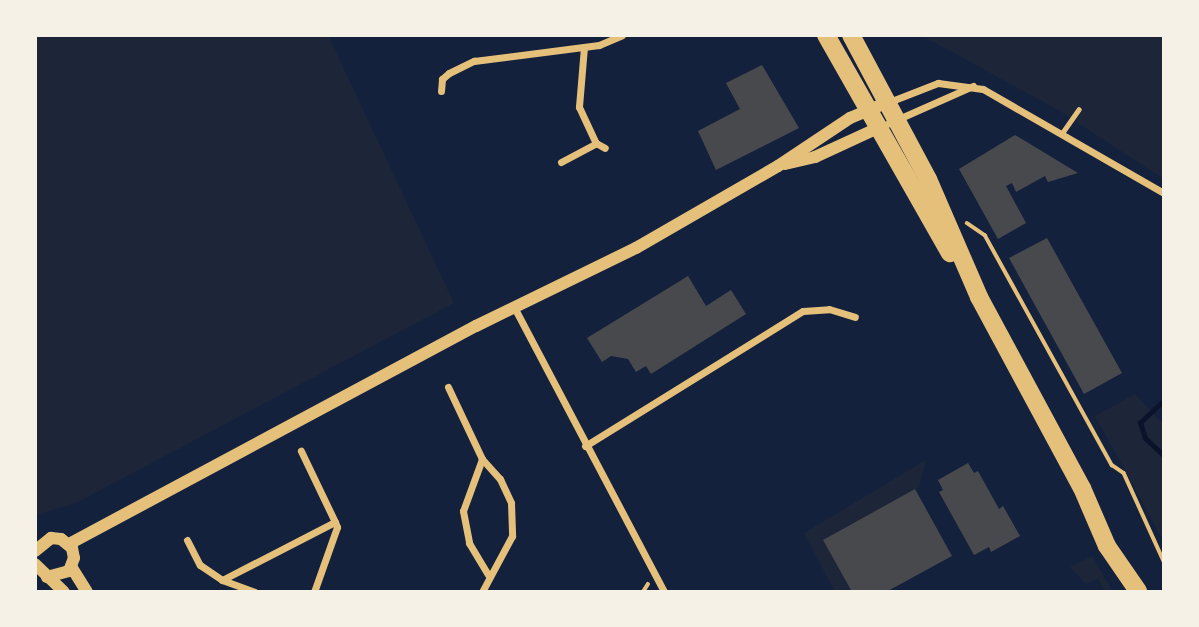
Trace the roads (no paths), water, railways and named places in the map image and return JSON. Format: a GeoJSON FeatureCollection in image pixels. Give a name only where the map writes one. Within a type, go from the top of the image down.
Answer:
{"type":"FeatureCollection","features":[{"type":"Feature","properties":{"kind":"main road"},"geometry":{"type":"LineString","coordinates":[[827,35],[878,128],[979,297],[1082,488],[1108,546],[1139,591]]}},
{"type":"Feature","properties":{"kind":"main road"},"geometry":{"type":"LineString","coordinates":[[851,35],[943,212],[979,297]]}},
{"type":"Feature","properties":{"kind":"street"},"geometry":{"type":"LineString","coordinates":[[442,91],[442,79],[474,61],[584,47],[622,35]]}},
{"type":"Feature","properties":{"kind":"street"},"geometry":{"type":"LineString","coordinates":[[584,47],[579,107],[596,143],[605,148]]}},
{"type":"Feature","properties":{"kind":"street"},"geometry":{"type":"LineString","coordinates":[[69,544],[514,307],[635,248],[778,166],[868,110],[937,83],[973,86],[1007,100],[1164,193]]}},
{"type":"Feature","properties":{"kind":"street"},"geometry":{"type":"LineString","coordinates":[[778,166],[815,157],[973,86]]}},
{"type":"Feature","properties":{"kind":"street"},"geometry":{"type":"LineString","coordinates":[[561,162],[596,143]]}},
{"type":"Feature","properties":{"kind":"street"},"geometry":{"type":"LineString","coordinates":[[514,307],[664,592]]}},
{"type":"Feature","properties":{"kind":"street"},"geometry":{"type":"LineString","coordinates":[[585,446],[803,311],[829,309],[855,317]]}},
{"type":"Feature","properties":{"kind":"street"},"geometry":{"type":"LineString","coordinates":[[448,387],[482,459],[500,479],[511,503],[512,536],[488,575],[482,592]]}},
{"type":"Feature","properties":{"kind":"street"},"geometry":{"type":"LineString","coordinates":[[301,451],[337,527],[314,592]]}},
{"type":"Feature","properties":{"kind":"street"},"geometry":{"type":"LineString","coordinates":[[482,459],[469,484],[463,511],[469,543],[488,575]]}},
{"type":"Feature","properties":{"kind":"street"},"geometry":{"type":"LineString","coordinates":[[222,580],[335,522]]}},
{"type":"Feature","properties":{"kind":"street"},"geometry":{"type":"LineString","coordinates":[[37,544],[56,537],[69,544],[74,553],[72,568],[87,592]]}},
{"type":"Feature","properties":{"kind":"street"},"geometry":{"type":"LineString","coordinates":[[187,540],[200,565],[222,580],[254,592]]}},
{"type":"Feature","properties":{"kind":"street"},"geometry":{"type":"LineString","coordinates":[[35,565],[64,592]]}},
{"type":"Feature","properties":{"kind":"street"},"geometry":{"type":"LineString","coordinates":[[47,577],[61,577],[72,568]]}},
{"type":"Feature","properties":{"kind":"lane"},"geometry":{"type":"LineString","coordinates":[[1062,133],[1079,109]]}},
{"type":"Feature","properties":{"kind":"waterway"},"geometry":{"type":"LineString","coordinates":[[1164,400],[1140,422],[1145,438],[1164,456]]}}]}
